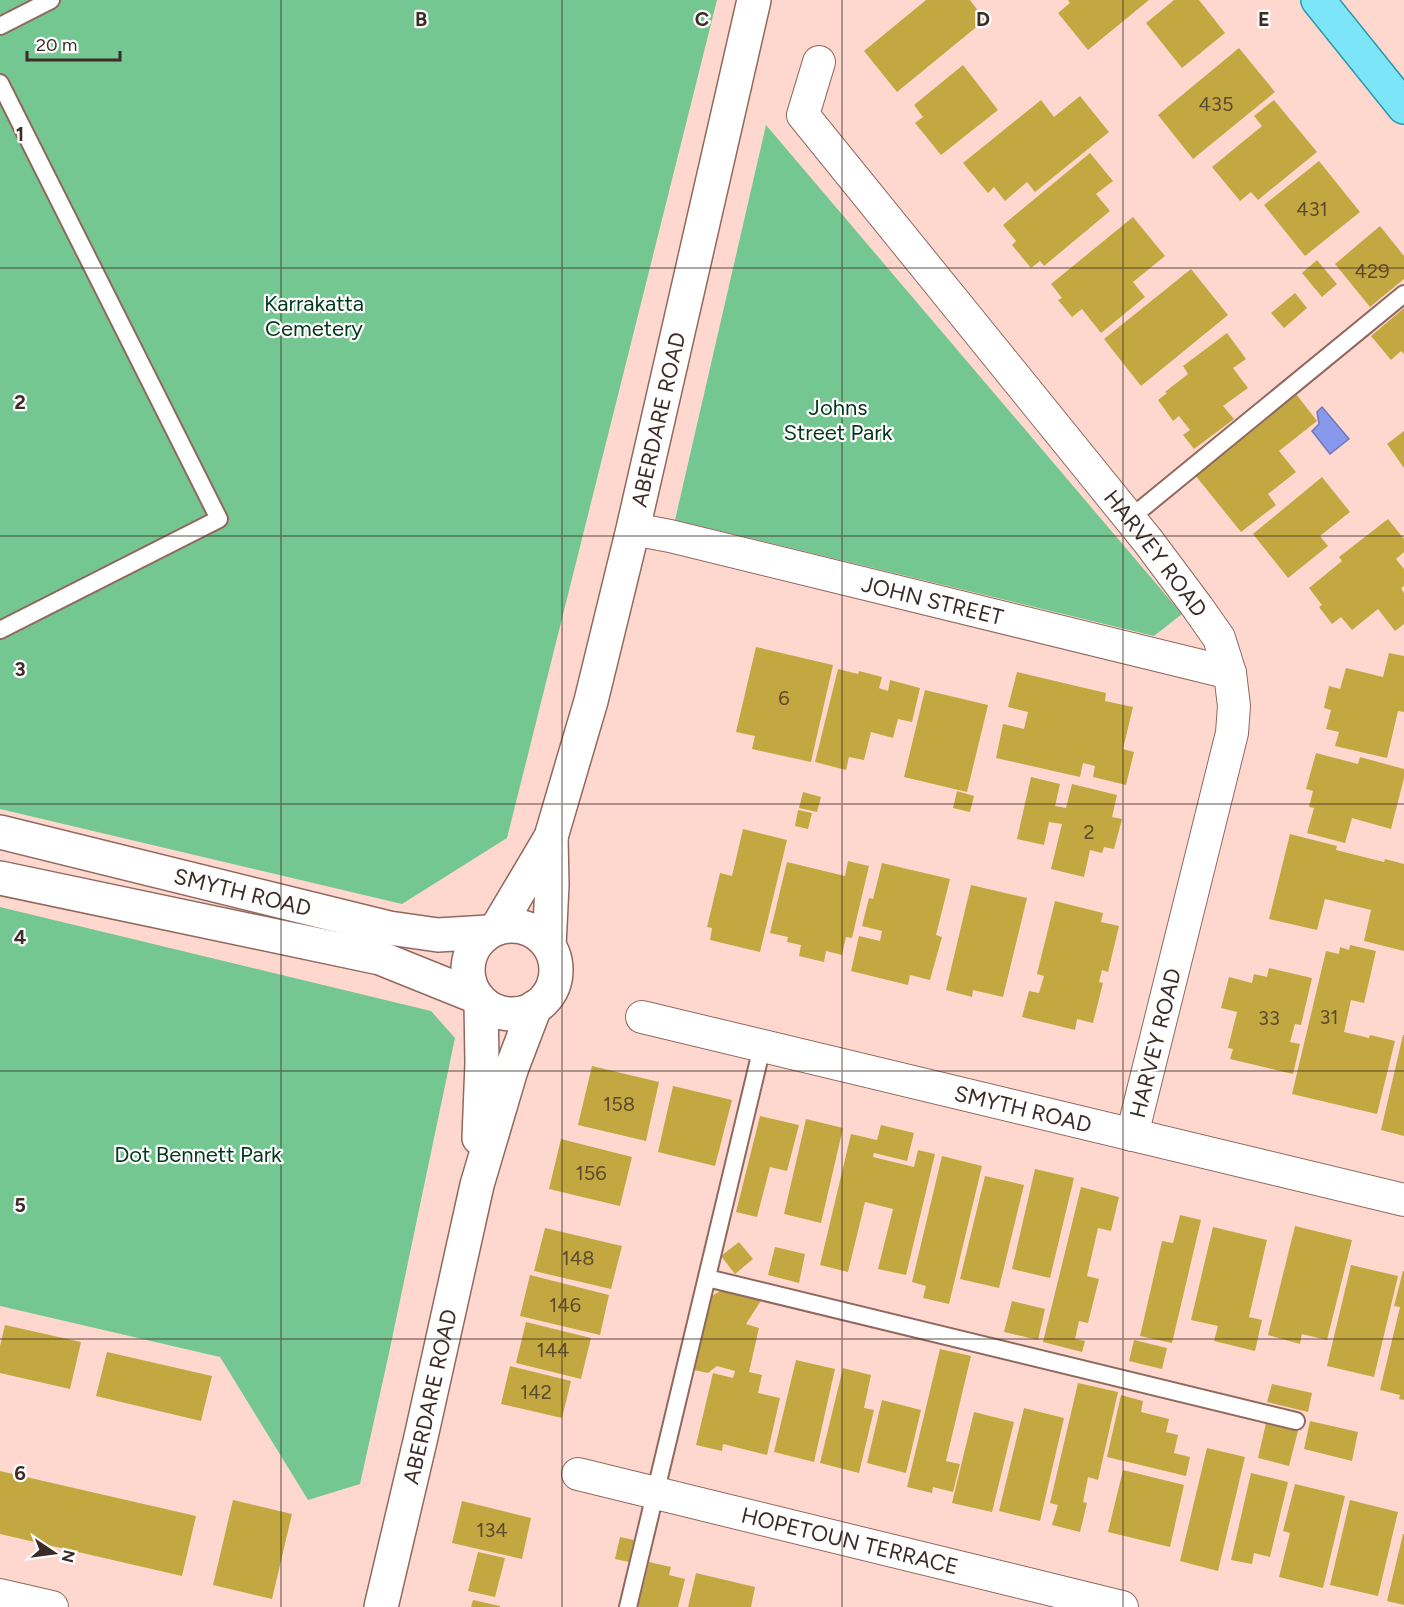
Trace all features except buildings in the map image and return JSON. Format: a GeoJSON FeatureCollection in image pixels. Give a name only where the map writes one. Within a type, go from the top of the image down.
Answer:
{"type":"FeatureCollection","features":[{"type":"Feature","properties":{"kind":"main road","name":"ABERDARE ROAD"},"geometry":{"type":"LineString","coordinates":[[492,930],[551,837],[591,701],[633,529],[754,0]]}},
{"type":"Feature","properties":{"kind":"main road"},"geometry":{"type":"LineString","coordinates":[[1318,0],[1404,107]]}},
{"type":"Feature","properties":{"kind":"main road","name":"SMYTH ROAD"},"geometry":{"type":"LineString","coordinates":[[0,832],[388,928],[438,935],[492,930]]}},
{"type":"Feature","properties":{"kind":"main road","name":"ABERDARE ROAD"},"geometry":{"type":"LineString","coordinates":[[549,946],[552,885],[551,837]]}},
{"type":"Feature","properties":{"kind":"main road","name":"SMYTH ROAD"},"geometry":{"type":"LineString","coordinates":[[0,878],[380,958],[479,999]]}},
{"type":"Feature","properties":{"kind":"main road"},"geometry":{"type":"LineString","coordinates":[[508,925],[520,926],[532,930],[549,946],[556,972],[553,986],[546,998],[536,1007],[525,1012],[501,1013],[491,1009],[479,999],[470,984],[467,970],[470,955],[477,942],[492,930],[508,925]]}},
{"type":"Feature","properties":{"kind":"main road","name":"ABERDARE ROAD"},"geometry":{"type":"LineString","coordinates":[[477,1185],[482,1063],[479,999]]}},
{"type":"Feature","properties":{"kind":"main road","name":"ABERDARE ROAD"},"geometry":{"type":"LineString","coordinates":[[381,1607],[477,1185],[511,1070],[536,1007]]}},
{"type":"Feature","properties":{"kind":"street","name":"HARVEY ROAD"},"geometry":{"type":"LineString","coordinates":[[819,62],[803,115],[1154,549],[1219,638],[1230,673],[1234,705],[1232,733],[1132,1135]]}},
{"type":"Feature","properties":{"kind":"street","name":"JOHN STREET"},"geometry":{"type":"LineString","coordinates":[[633,529],[1230,673]]}},
{"type":"Feature","properties":{"kind":"street","name":"SMYTH ROAD"},"geometry":{"type":"LineString","coordinates":[[642,1017],[1404,1200]]}},
{"type":"Feature","properties":{"kind":"street","name":"HOPETOUN TERRACE"},"geometry":{"type":"LineString","coordinates":[[578,1474],[1122,1607]]}},
{"type":"Feature","properties":{"kind":"street"},"geometry":{"type":"LineString","coordinates":[[0,1595],[52,1607]]}},
{"type":"Feature","properties":{"kind":"lane"},"geometry":{"type":"LineString","coordinates":[[0,26],[51,0]]}},
{"type":"Feature","properties":{"kind":"lane"},"geometry":{"type":"LineString","coordinates":[[0,82],[219,519],[0,630]]}},
{"type":"Feature","properties":{"kind":"lane"},"geometry":{"type":"LineString","coordinates":[[1139,511],[1404,294]]}},
{"type":"Feature","properties":{"kind":"lane"},"geometry":{"type":"LineString","coordinates":[[628,1607],[762,1047]]}},
{"type":"Feature","properties":{"kind":"lane"},"geometry":{"type":"LineString","coordinates":[[707,1278],[1296,1421]]}},
{"type":"Feature","properties":{"kind":"green space","name":"Karrakatta Cemetery"},"geometry":{"type":"Polygon","coordinates":[[[0,0],[717,0],[507,838],[402,904],[0,809],[0,0]]]}},
{"type":"Feature","properties":{"kind":"green space","name":"Johns Street Park"},"geometry":{"type":"Polygon","coordinates":[[[766,125],[1182,614],[1154,636],[675,520],[766,125]]]}},
{"type":"Feature","properties":{"kind":"green space","name":"Dot Bennett Park"},"geometry":{"type":"Polygon","coordinates":[[[0,907],[431,1011],[455,1038],[360,1484],[308,1500],[220,1357],[0,1306],[0,907]]]}},
{"type":"Feature","properties":{"kind":"water"},"geometry":{"type":"Polygon","coordinates":[[[1322,407],[1349,439],[1330,454],[1312,431],[1319,424],[1317,412],[1322,407]]]}}]}
